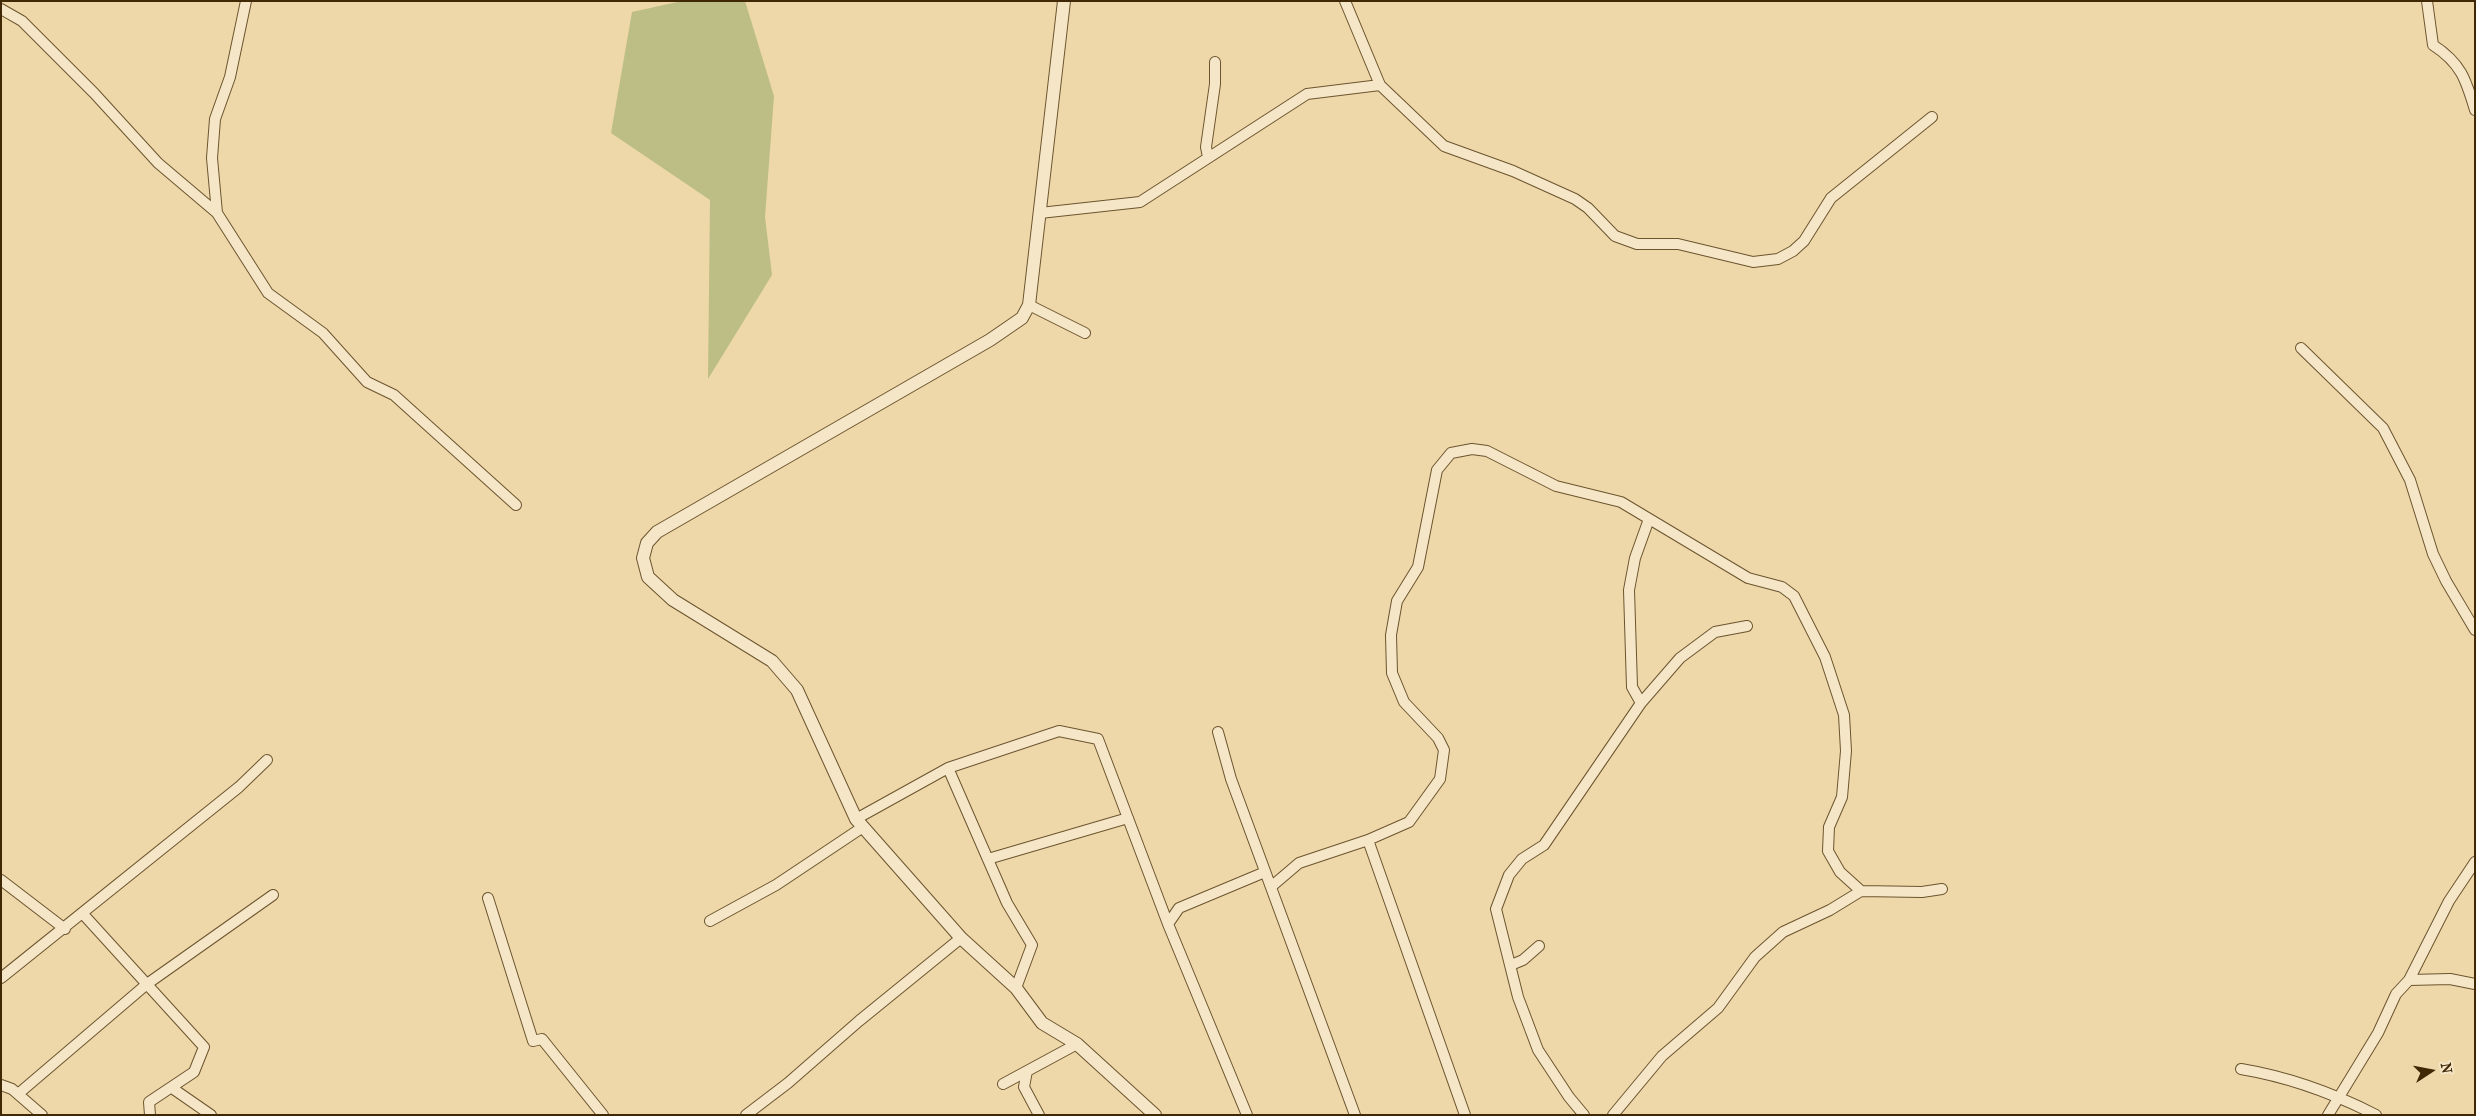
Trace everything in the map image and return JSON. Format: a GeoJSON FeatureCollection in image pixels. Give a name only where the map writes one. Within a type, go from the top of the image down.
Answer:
{"type":"FeatureCollection","features":[{"type":"Feature","properties":{"kind":"street"},"geometry":{"type":"LineString","coordinates":[[218,213],[212,158],[215,119],[230,77],[246,1]]}},
{"type":"Feature","properties":{"kind":"street"},"geometry":{"type":"LineString","coordinates":[[1064,1],[1029,305],[1022,318],[990,340],[657,532],[647,543],[642,558],[648,577],[673,600],[772,660],[797,690],[859,823],[961,938],[1016,988],[1042,1023],[1077,1044],[1155,1115]]}},
{"type":"Feature","properties":{"kind":"street"},"geometry":{"type":"LineString","coordinates":[[1345,1],[1380,85],[1444,146],[1513,171],[1575,199],[1588,208],[1615,236],[1637,244],[1678,244],[1753,262],[1778,259],[1793,251],[1804,240],[1831,198],[1932,117]]}},
{"type":"Feature","properties":{"kind":"street"},"geometry":{"type":"LineString","coordinates":[[2428,1],[2433,45],[2449,55],[2458,66],[2467,84],[2475,110]]}},
{"type":"Feature","properties":{"kind":"street"},"geometry":{"type":"LineString","coordinates":[[1,9],[22,22],[94,93],[158,164],[218,213],[268,293],[323,333],[368,382],[394,395],[516,505]]}},
{"type":"Feature","properties":{"kind":"street"},"geometry":{"type":"LineString","coordinates":[[1208,157],[1206,147],[1215,84],[1214,62]]}},
{"type":"Feature","properties":{"kind":"street"},"geometry":{"type":"LineString","coordinates":[[1040,213],[1140,202],[1307,94],[1380,85]]}},
{"type":"Feature","properties":{"kind":"street"},"geometry":{"type":"LineString","coordinates":[[1029,305],[1085,333]]}},
{"type":"Feature","properties":{"kind":"street"},"geometry":{"type":"LineString","coordinates":[[2301,348],[2383,428],[2410,480],[2433,554],[2446,582],[2475,630]]}},
{"type":"Feature","properties":{"kind":"street"},"geometry":{"type":"LineString","coordinates":[[1272,886],[1299,863],[1368,840],[1409,822],[1440,778],[1444,750],[1438,738],[1404,702],[1392,672],[1391,635],[1397,601],[1418,567],[1438,470],[1451,453],[1472,449],[1487,451],[1556,486],[1621,502],[1748,578],[1782,587],[1794,596],[1824,657],[1844,715],[1846,751],[1842,798],[1830,827],[1828,851],[1840,872],[1861,891]]}},
{"type":"Feature","properties":{"kind":"street"},"geometry":{"type":"LineString","coordinates":[[1641,704],[1632,687],[1630,590],[1635,558],[1650,519]]}},
{"type":"Feature","properties":{"kind":"street"},"geometry":{"type":"LineString","coordinates":[[1584,1115],[1568,1097],[1538,1050],[1518,997],[1496,909],[1509,875],[1522,859],[1544,844],[1641,704],[1680,658],[1715,632],[1747,626]]}},
{"type":"Feature","properties":{"kind":"street"},"geometry":{"type":"LineString","coordinates":[[710,921],[776,885],[859,823],[948,768],[1059,731],[1098,738],[1168,924],[1247,1115]]}},
{"type":"Feature","properties":{"kind":"street"},"geometry":{"type":"LineString","coordinates":[[1218,732],[1231,779],[1355,1115]]}},
{"type":"Feature","properties":{"kind":"street"},"geometry":{"type":"LineString","coordinates":[[1,978],[239,787],[267,760]]}},
{"type":"Feature","properties":{"kind":"street"},"geometry":{"type":"LineString","coordinates":[[948,768],[1007,903],[1032,945],[1016,988]]}},
{"type":"Feature","properties":{"kind":"street"},"geometry":{"type":"LineString","coordinates":[[988,859],[1128,818]]}},
{"type":"Feature","properties":{"kind":"street"},"geometry":{"type":"LineString","coordinates":[[1368,840],[1465,1115]]}},
{"type":"Feature","properties":{"kind":"street"},"geometry":{"type":"LineString","coordinates":[[2328,1115],[2378,1033],[2396,994],[2410,980],[2449,901],[2475,862]]}},
{"type":"Feature","properties":{"kind":"street"},"geometry":{"type":"LineString","coordinates":[[1168,924],[1179,908],[1265,872]]}},
{"type":"Feature","properties":{"kind":"street"},"geometry":{"type":"LineString","coordinates":[[1,880],[64,929]]}},
{"type":"Feature","properties":{"kind":"street"},"geometry":{"type":"LineString","coordinates":[[1613,1115],[1662,1056],[1718,1008],[1755,957],[1783,932],[1830,910],[1861,891],[1922,892],[1942,889]]}},
{"type":"Feature","properties":{"kind":"street"},"geometry":{"type":"LineString","coordinates":[[18,1094],[146,984],[273,895]]}},
{"type":"Feature","properties":{"kind":"street"},"geometry":{"type":"LineString","coordinates":[[488,898],[533,1041],[542,1039],[603,1115]]}},
{"type":"Feature","properties":{"kind":"street"},"geometry":{"type":"LineString","coordinates":[[83,914],[204,1047],[194,1072],[149,1102],[150,1115]]}},
{"type":"Feature","properties":{"kind":"street"},"geometry":{"type":"LineString","coordinates":[[746,1115],[788,1084],[859,1022],[961,938]]}},
{"type":"Feature","properties":{"kind":"street"},"geometry":{"type":"LineString","coordinates":[[1511,965],[1522,960],[1539,946]]}},
{"type":"Feature","properties":{"kind":"street"},"geometry":{"type":"LineString","coordinates":[[2410,980],[2450,979],[2475,984]]}},
{"type":"Feature","properties":{"kind":"street"},"geometry":{"type":"LineString","coordinates":[[1003,1084],[1077,1044]]}},
{"type":"Feature","properties":{"kind":"street"},"geometry":{"type":"LineString","coordinates":[[2241,1069],[2273,1074],[2339,1096],[2376,1115]]}},
{"type":"Feature","properties":{"kind":"street"},"geometry":{"type":"LineString","coordinates":[[1027,1072],[1024,1086],[1038,1115]]}},
{"type":"Feature","properties":{"kind":"street"},"geometry":{"type":"LineString","coordinates":[[1,1085],[12,1089],[42,1115]]}},
{"type":"Feature","properties":{"kind":"street"},"geometry":{"type":"LineString","coordinates":[[172,1088],[211,1115]]}},
{"type":"Feature","properties":{"kind":"green space"},"geometry":{"type":"Polygon","coordinates":[[[682,1],[745,1],[774,96],[765,217],[772,275],[708,379],[710,200],[611,133],[632,12],[682,1]]]}}]}
